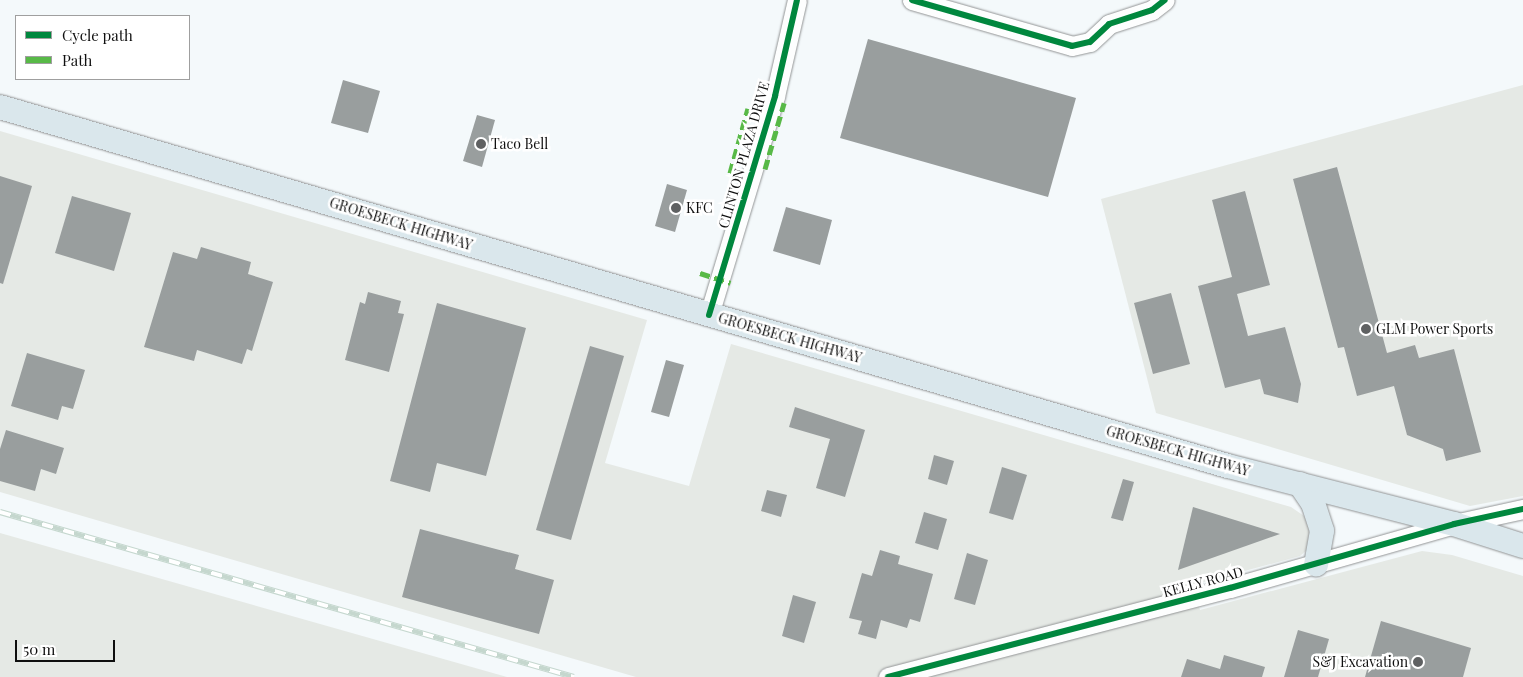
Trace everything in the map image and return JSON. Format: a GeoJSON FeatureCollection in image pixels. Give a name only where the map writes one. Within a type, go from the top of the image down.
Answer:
{"type":"FeatureCollection","features":[{"type":"Feature","properties":{"kind":"main road","name":"GROESBECK HIGHWAY"},"geometry":{"type":"LineString","coordinates":[[0,107],[709,315],[1300,484],[1454,524],[1523,546]]}},
{"type":"Feature","properties":{"kind":"main road"},"geometry":{"type":"LineString","coordinates":[[1300,484],[1313,503],[1322,530],[1316,564]]}},
{"type":"Feature","properties":{"kind":"street","name":"CLINTON PLAZA DRIVE"},"geometry":{"type":"LineString","coordinates":[[709,315],[775,96],[797,0]]}},
{"type":"Feature","properties":{"kind":"street"},"geometry":{"type":"LineString","coordinates":[[912,0],[1072,46],[1090,42],[1109,24],[1152,10],[1164,0]]}},
{"type":"Feature","properties":{"kind":"street","name":"KELLY ROAD"},"geometry":{"type":"LineString","coordinates":[[888,677],[1316,564],[1454,524],[1523,509]]}},
{"type":"Feature","properties":{"kind":"shaded area"},"geometry":{"type":"Polygon","coordinates":[[[1523,85],[1523,496],[1470,506],[1156,413],[1101,199],[1523,85]]]}},
{"type":"Feature","properties":{"kind":"shaded area"},"geometry":{"type":"Polygon","coordinates":[[[0,131],[647,320],[605,463],[689,486],[731,344],[1291,507],[1310,520],[1314,529],[1308,549],[1300,556],[1193,585],[1200,610],[1422,551],[1452,555],[1523,576],[1523,677],[636,677],[0,492],[0,131]]]}},
{"type":"Feature","properties":{"kind":"shaded area"},"geometry":{"type":"Polygon","coordinates":[[[0,533],[507,677],[0,677],[0,533]]]}},
{"type":"Feature","properties":{"kind":"building"},"geometry":{"type":"Polygon","coordinates":[[[868,39],[1076,98],[1048,197],[840,138],[868,39]]]}},
{"type":"Feature","properties":{"kind":"building"},"geometry":{"type":"Polygon","coordinates":[[[343,80],[380,91],[368,133],[331,123],[343,80]]]}},
{"type":"Feature","properties":{"kind":"building"},"geometry":{"type":"Polygon","coordinates":[[[477,115],[495,120],[482,167],[463,161],[477,115]]]}},
{"type":"Feature","properties":{"kind":"building"},"geometry":{"type":"Polygon","coordinates":[[[1337,167],[1387,353],[1415,345],[1419,358],[1454,349],[1481,452],[1446,461],[1443,449],[1407,435],[1394,386],[1357,396],[1344,347],[1338,348],[1293,179],[1337,167]]]}},
{"type":"Feature","properties":{"kind":"building"},"geometry":{"type":"Polygon","coordinates":[[[0,176],[32,186],[3,284],[0,283],[0,176]]]}},
{"type":"Feature","properties":{"kind":"building"},"geometry":{"type":"Polygon","coordinates":[[[667,184],[687,190],[675,232],[655,226],[667,184]]]}},
{"type":"Feature","properties":{"kind":"building"},"geometry":{"type":"Polygon","coordinates":[[[1245,191],[1270,285],[1237,294],[1248,336],[1285,327],[1301,384],[1298,403],[1264,394],[1260,379],[1225,388],[1198,286],[1232,277],[1212,200],[1245,191]]]}},
{"type":"Feature","properties":{"kind":"building"},"geometry":{"type":"Polygon","coordinates":[[[72,196],[131,213],[114,271],[55,253],[72,196]]]}},
{"type":"Feature","properties":{"kind":"building"},"geometry":{"type":"Polygon","coordinates":[[[786,207],[832,220],[820,265],[773,251],[786,207]]]}},
{"type":"Feature","properties":{"kind":"building"},"geometry":{"type":"Polygon","coordinates":[[[201,247],[251,262],[248,274],[273,282],[252,351],[247,349],[242,364],[197,350],[194,361],[144,347],[173,252],[197,259],[201,247]]]}},
{"type":"Feature","properties":{"kind":"building"},"geometry":{"type":"Polygon","coordinates":[[[368,292],[401,301],[398,313],[404,314],[389,372],[345,360],[360,302],[365,304],[368,292]]]}},
{"type":"Feature","properties":{"kind":"building"},"geometry":{"type":"Polygon","coordinates":[[[1171,293],[1190,364],[1153,374],[1134,303],[1171,293]]]}},
{"type":"Feature","properties":{"kind":"building"},"geometry":{"type":"Polygon","coordinates":[[[437,303],[526,328],[486,476],[437,463],[430,492],[390,481],[437,303]]]}},
{"type":"Feature","properties":{"kind":"building"},"geometry":{"type":"Polygon","coordinates":[[[590,346],[624,356],[571,540],[536,530],[590,346]]]}},
{"type":"Feature","properties":{"kind":"building"},"geometry":{"type":"Polygon","coordinates":[[[27,353],[85,370],[73,409],[62,406],[58,420],[11,406],[27,353]]]}},
{"type":"Feature","properties":{"kind":"building"},"geometry":{"type":"Polygon","coordinates":[[[666,360],[684,365],[669,417],[651,412],[666,360]]]}},
{"type":"Feature","properties":{"kind":"building"},"geometry":{"type":"Polygon","coordinates":[[[795,407],[865,430],[845,497],[816,488],[830,439],[789,427],[795,407]]]}},
{"type":"Feature","properties":{"kind":"building"},"geometry":{"type":"Polygon","coordinates":[[[6,430],[64,448],[56,474],[41,469],[35,491],[0,481],[0,449],[6,430]]]}},
{"type":"Feature","properties":{"kind":"building"},"geometry":{"type":"Polygon","coordinates":[[[934,455],[954,461],[947,485],[928,479],[934,455]]]}},
{"type":"Feature","properties":{"kind":"building"},"geometry":{"type":"Polygon","coordinates":[[[1002,467],[1027,475],[1013,520],[989,513],[1002,467]]]}},
{"type":"Feature","properties":{"kind":"building"},"geometry":{"type":"Polygon","coordinates":[[[1123,479],[1134,482],[1123,521],[1111,518],[1123,479]]]}},
{"type":"Feature","properties":{"kind":"building"},"geometry":{"type":"Polygon","coordinates":[[[767,490],[787,495],[781,517],[761,511],[767,490]]]}},
{"type":"Feature","properties":{"kind":"building"},"geometry":{"type":"Polygon","coordinates":[[[1193,507],[1280,534],[1178,570],[1193,507]]]}},
{"type":"Feature","properties":{"kind":"building"},"geometry":{"type":"Polygon","coordinates":[[[924,512],[947,519],[938,550],[915,543],[924,512]]]}},
{"type":"Feature","properties":{"kind":"building"},"geometry":{"type":"Polygon","coordinates":[[[420,529],[519,555],[515,569],[554,580],[539,634],[402,597],[420,529]]]}},
{"type":"Feature","properties":{"kind":"building"},"geometry":{"type":"Polygon","coordinates":[[[880,550],[900,556],[898,564],[933,574],[920,622],[910,619],[907,628],[881,620],[876,639],[858,634],[862,621],[849,618],[862,573],[872,576],[880,550]]]}},
{"type":"Feature","properties":{"kind":"building"},"geometry":{"type":"Polygon","coordinates":[[[967,553],[988,560],[975,605],[954,599],[967,553]]]}},
{"type":"Feature","properties":{"kind":"building"},"geometry":{"type":"Polygon","coordinates":[[[793,595],[816,602],[804,643],[782,636],[793,595]]]}},
{"type":"Feature","properties":{"kind":"building","name":"S&J Excavation"},"geometry":{"type":"Polygon","coordinates":[[[1381,621],[1471,648],[1463,677],[1365,677],[1381,621]]]}},
{"type":"Feature","properties":{"kind":"building"},"geometry":{"type":"Polygon","coordinates":[[[1298,630],[1329,639],[1318,677],[1284,677],[1298,630]]]}},
{"type":"Feature","properties":{"kind":"building"},"geometry":{"type":"Polygon","coordinates":[[[1224,655],[1265,667],[1262,677],[1181,677],[1187,659],[1220,669],[1224,655]]]}},
{"type":"Feature","properties":{"kind":"railway"},"geometry":{"type":"LineString","coordinates":[[0,512],[574,677]]}},
{"type":"Feature","properties":{"kind":"marked path"},"geometry":{"type":"LineString","coordinates":[[765,169],[784,103]]}},
{"type":"Feature","properties":{"kind":"marked path"},"geometry":{"type":"LineString","coordinates":[[730,173],[748,108]]}},
{"type":"Feature","properties":{"kind":"marked path"},"geometry":{"type":"LineString","coordinates":[[700,273],[730,283]]}},
{"type":"Feature","properties":{"kind":"cycle path"},"geometry":{"type":"LineString","coordinates":[[709,315],[775,96],[797,0]]}},
{"type":"Feature","properties":{"kind":"cycle path"},"geometry":{"type":"LineString","coordinates":[[912,0],[1072,46],[1090,42],[1109,24],[1152,10],[1165,0]]}},
{"type":"Feature","properties":{"kind":"cycle path"},"geometry":{"type":"LineString","coordinates":[[888,677],[1230,588],[1454,524],[1523,509]]}},
{"type":"Feature","properties":{"kind":"place","name":"Taco Bell"},"geometry":{"type":"Point","coordinates":[481,144]}},
{"type":"Feature","properties":{"kind":"place","name":"KFC"},"geometry":{"type":"Point","coordinates":[676,208]}},
{"type":"Feature","properties":{"kind":"place","name":"GLM Power Sports"},"geometry":{"type":"Point","coordinates":[1366,329]}},
{"type":"Feature","properties":{"kind":"place","name":"S&J Excavation"},"geometry":{"type":"Point","coordinates":[1418,662]}}]}
